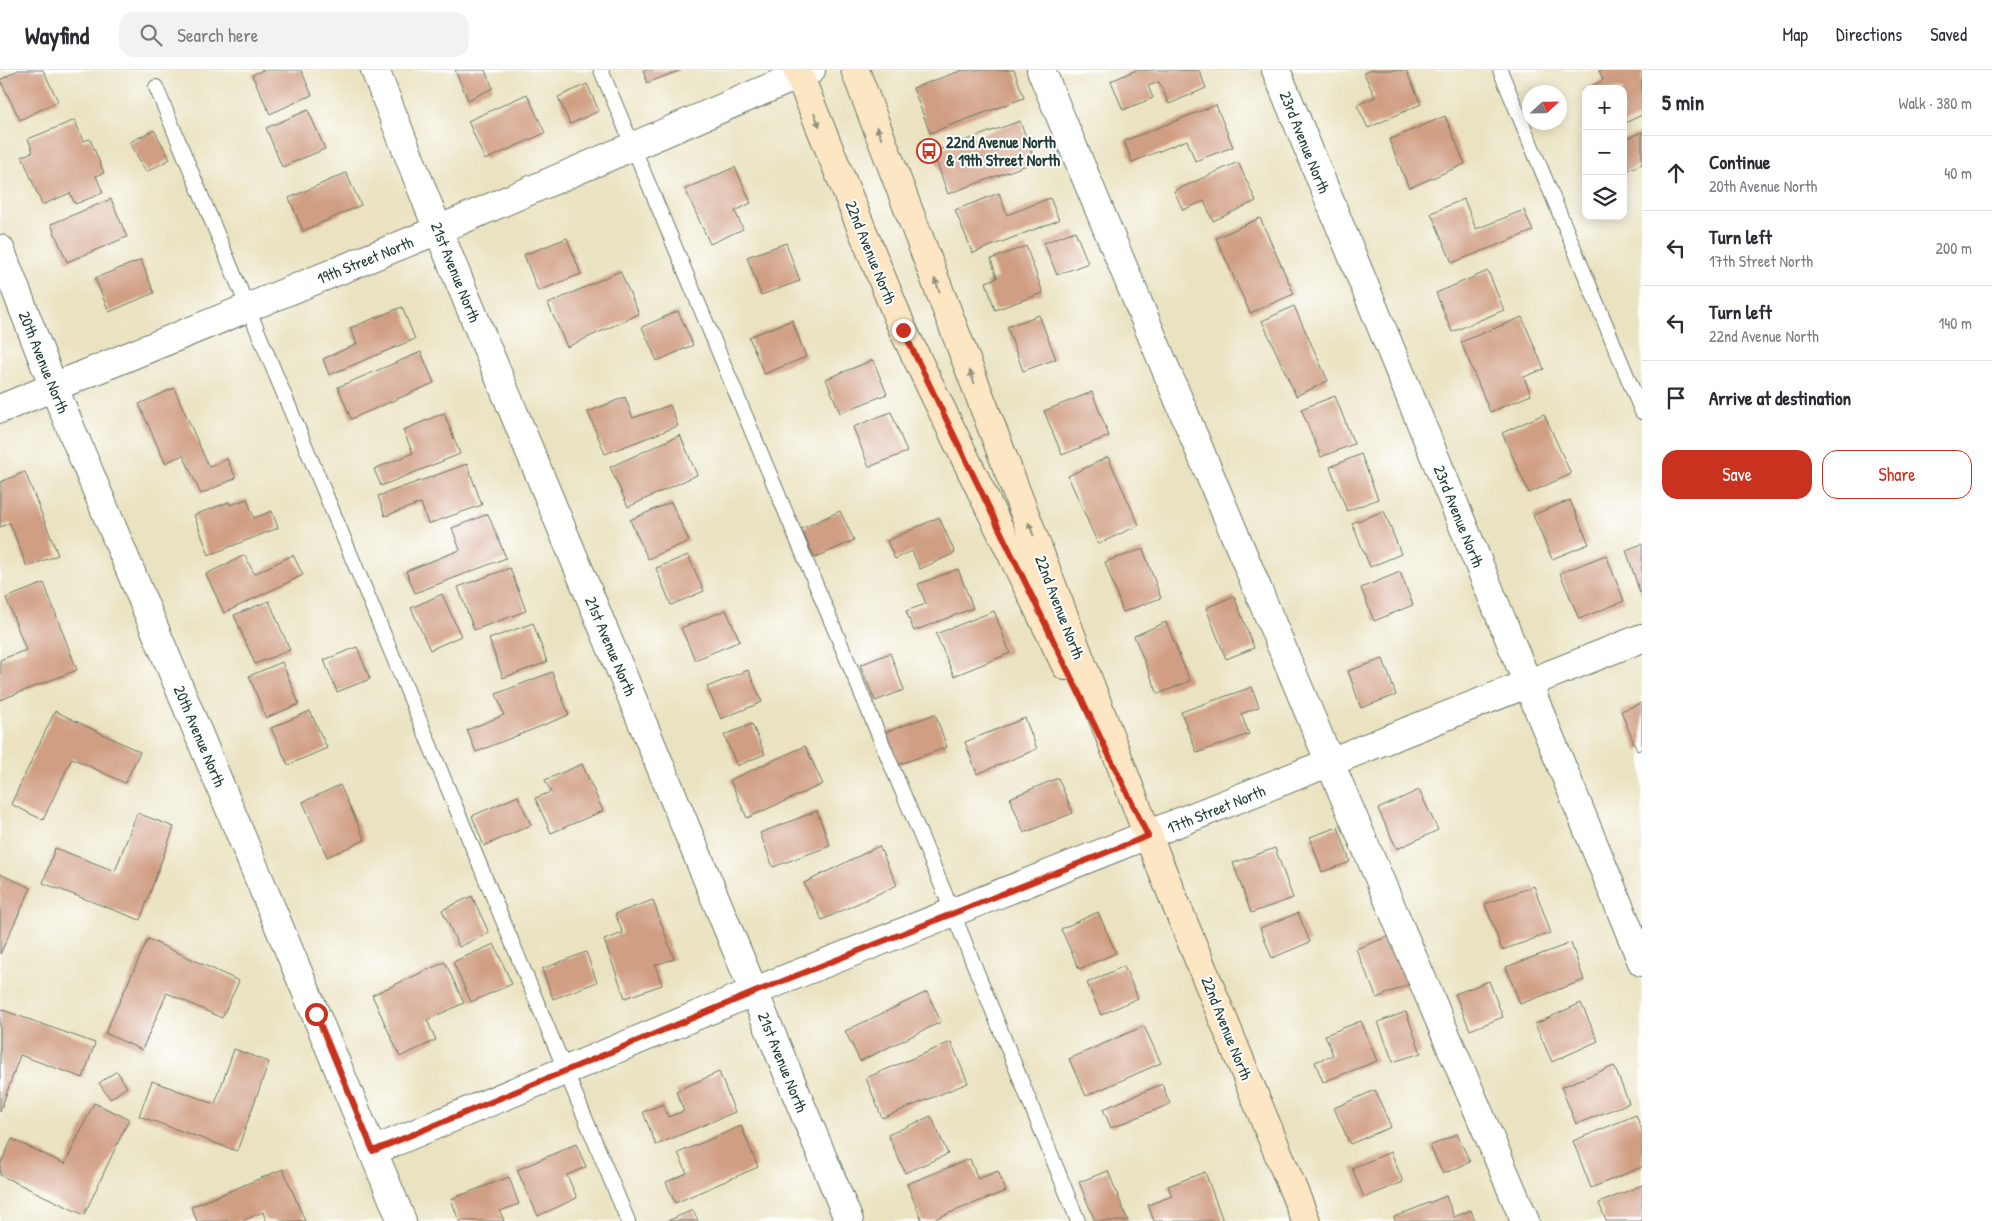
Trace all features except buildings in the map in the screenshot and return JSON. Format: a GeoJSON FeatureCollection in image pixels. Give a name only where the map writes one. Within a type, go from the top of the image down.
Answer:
{"type":"FeatureCollection","features":[{"type":"Feature","properties":{"kind":"main road","name":"22nd Avenue North"},"geometry":{"type":"LineString","coordinates":[[855,70],[1148,836],[1306,1221]]}},
{"type":"Feature","properties":{"kind":"main road","name":"22nd Avenue North"},"geometry":{"type":"LineString","coordinates":[[802,72],[903,330],[1148,836]]}},
{"type":"Feature","properties":{"kind":"street","name":"21st Avenue North"},"geometry":{"type":"LineString","coordinates":[[375,70],[438,230],[849,1221]]}},
{"type":"Feature","properties":{"kind":"street"},"geometry":{"type":"LineString","coordinates":[[1041,70],[1330,763],[1525,1221]]}},
{"type":"Feature","properties":{"kind":"street","name":"23rd Avenue North"},"geometry":{"type":"LineString","coordinates":[[1276,70],[1642,962]]}},
{"type":"Feature","properties":{"kind":"street","name":"19th Street North"},"geometry":{"type":"LineString","coordinates":[[0,409],[438,230],[802,72]]}},
{"type":"Feature","properties":{"kind":"street","name":"20th Avenue North"},"geometry":{"type":"LineString","coordinates":[[0,249],[54,388],[402,1221]]}},
{"type":"Feature","properties":{"kind":"street","name":"17th Street North"},"geometry":{"type":"LineString","coordinates":[[373,1151],[755,992],[1642,638]]}},
{"type":"Feature","properties":{"kind":"lane"},"geometry":{"type":"LineString","coordinates":[[601,70],[952,913],[1078,1221]]}},
{"type":"Feature","properties":{"kind":"lane"},"geometry":{"type":"LineString","coordinates":[[1500,70],[1642,412]]}},
{"type":"Feature","properties":{"kind":"lane"},"geometry":{"type":"LineString","coordinates":[[156,87],[628,1221]]}},
{"type":"Feature","properties":{"kind":"place","name":"22nd Avenue North & 19th Street North"},"geometry":{"type":"Point","coordinates":[929,151]}},
{"type":"Feature","properties":{"kind":"route"},"geometry":{"type":"LineString","coordinates":[[316,1014],[373,1151],[755,992],[1148,836],[903,330]]}}]}
